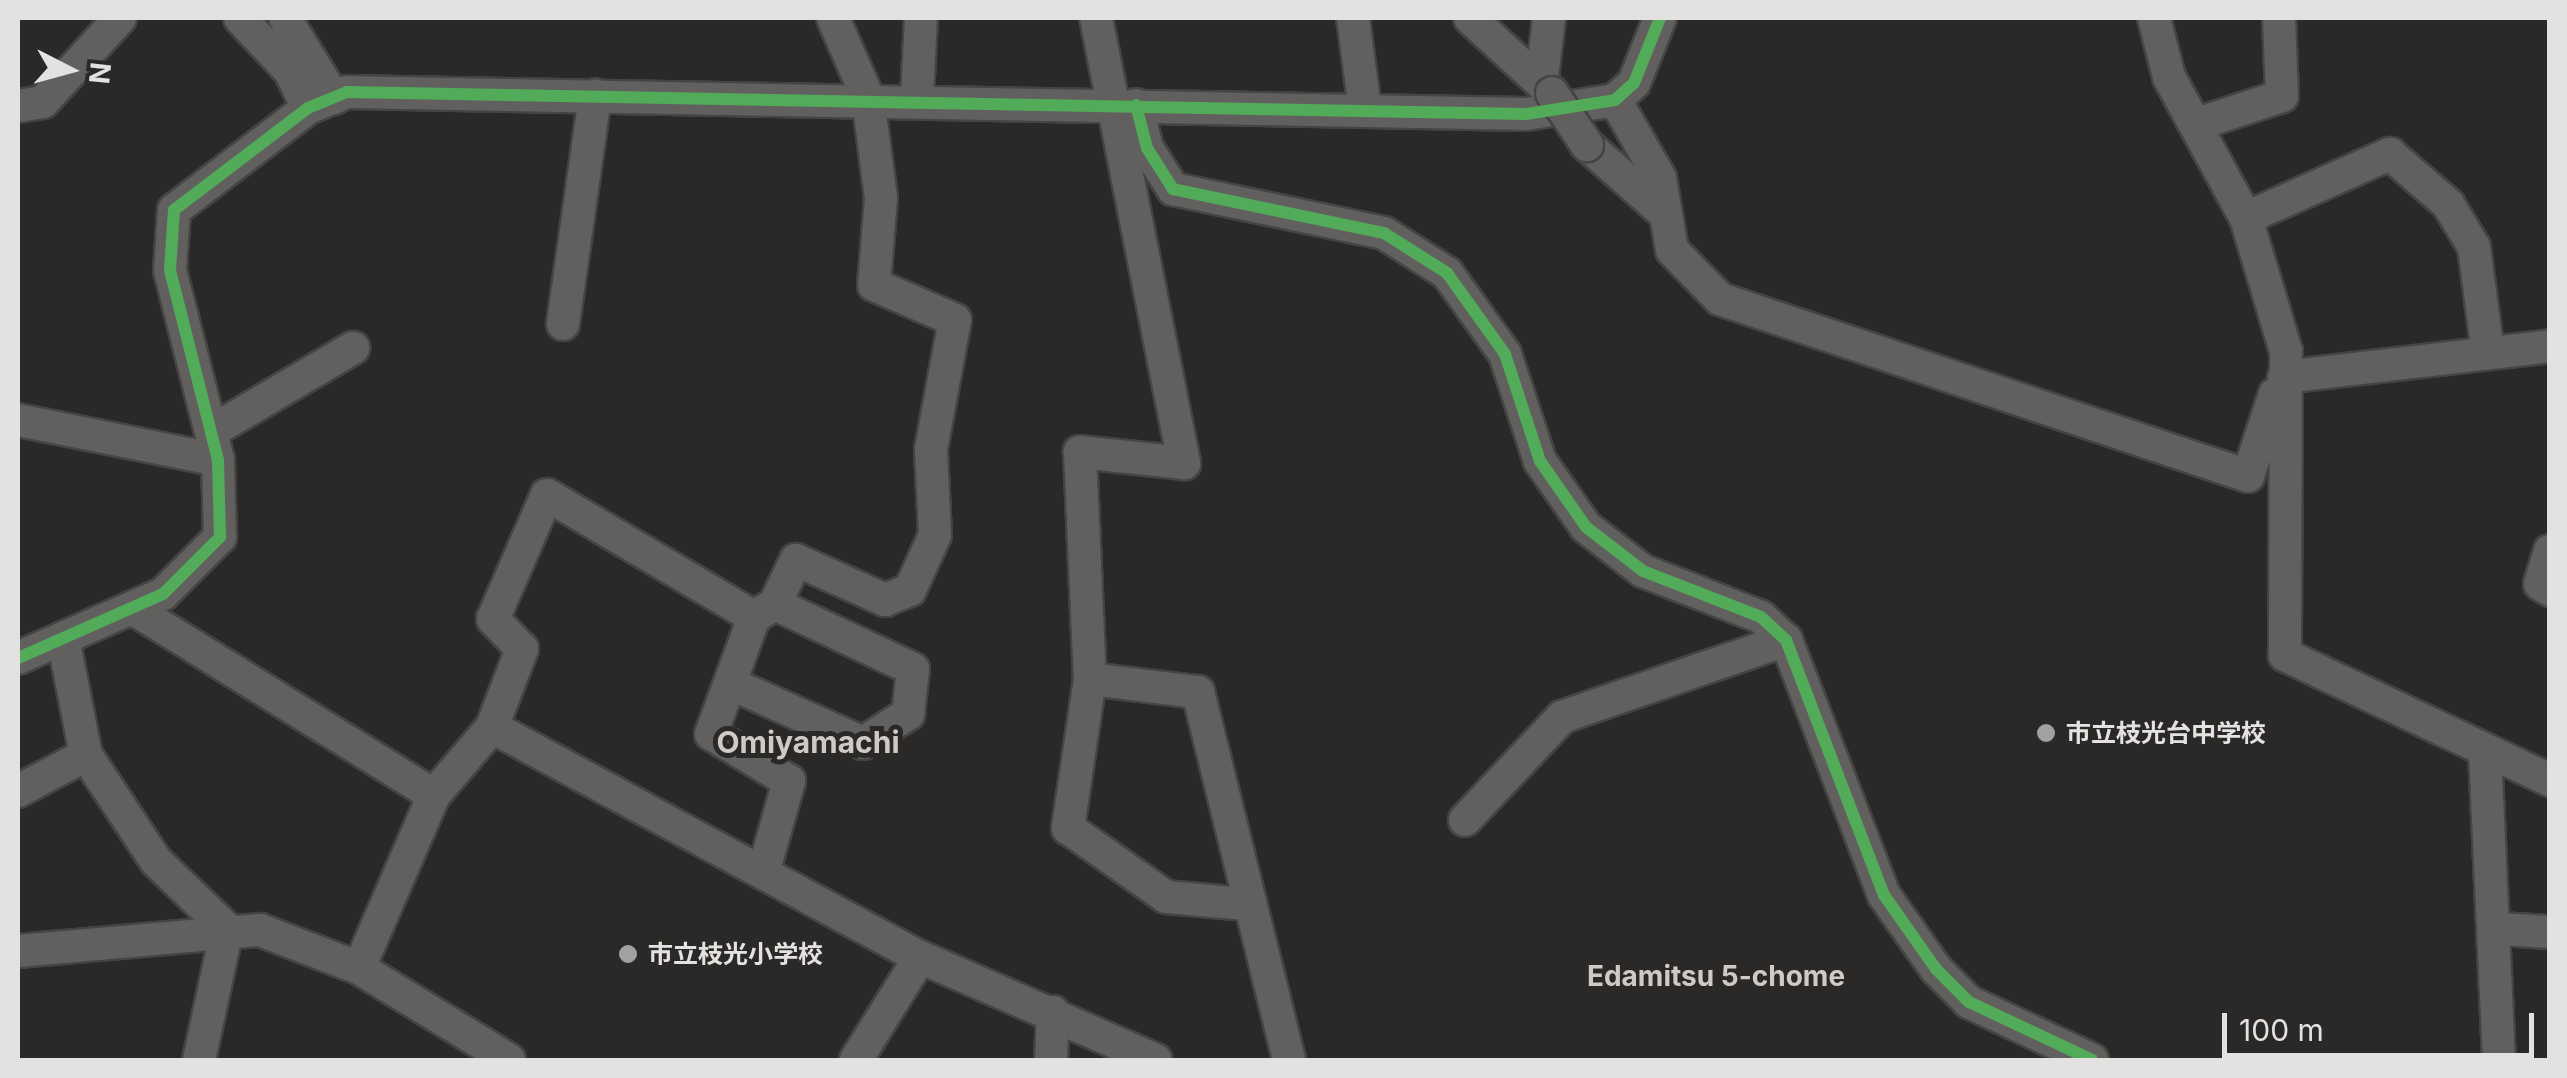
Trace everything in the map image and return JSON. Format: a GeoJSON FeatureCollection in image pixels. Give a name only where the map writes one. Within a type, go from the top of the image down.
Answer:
{"type":"FeatureCollection","features":[{"type":"Feature","properties":{"kind":"street"},"geometry":{"type":"LineString","coordinates":[[18,106],[43,102],[120,18]]}},
{"type":"Feature","properties":{"kind":"street"},"geometry":{"type":"LineString","coordinates":[[240,18],[321,103]]}},
{"type":"Feature","properties":{"kind":"street"},"geometry":{"type":"LineString","coordinates":[[285,18],[321,103]]}},
{"type":"Feature","properties":{"kind":"street"},"geometry":{"type":"LineString","coordinates":[[763,873],[789,781],[710,734],[764,610],[796,560],[885,600],[910,590],[935,535],[930,449],[955,320],[874,285],[881,198],[868,98],[833,18]]}},
{"type":"Feature","properties":{"kind":"street"},"geometry":{"type":"LineString","coordinates":[[917,100],[921,18]]}},
{"type":"Feature","properties":{"kind":"street"},"geometry":{"type":"LineString","coordinates":[[1096,18],[1125,105],[1173,189],[1384,233],[1447,273],[1505,354],[1540,462],[1586,528],[1643,571],[1761,617],[1786,640],[1884,894],[1968,1002],[2092,1060]]}},
{"type":"Feature","properties":{"kind":"street"},"geometry":{"type":"LineString","coordinates":[[1352,18],[1365,109]]}},
{"type":"Feature","properties":{"kind":"street"},"geometry":{"type":"LineString","coordinates":[[1470,18],[1547,85],[1586,145],[1664,213]]}},
{"type":"Feature","properties":{"kind":"street"},"geometry":{"type":"LineString","coordinates":[[1547,85],[1549,18]]}},
{"type":"Feature","properties":{"kind":"street"},"geometry":{"type":"LineString","coordinates":[[18,658],[163,594],[220,537],[215,446],[170,270],[174,210],[321,103],[370,89],[1526,114],[1615,100],[1634,83],[1660,18]]}},
{"type":"Feature","properties":{"kind":"street"},"geometry":{"type":"LineString","coordinates":[[2154,18],[2169,77],[2246,218],[2274,294],[2284,376],[2285,655],[2550,780]]}},
{"type":"Feature","properties":{"kind":"street"},"geometry":{"type":"LineString","coordinates":[[2198,124],[2282,96],[2280,18]]}},
{"type":"Feature","properties":{"kind":"street"},"geometry":{"type":"LineString","coordinates":[[563,324],[595,95]]}},
{"type":"Feature","properties":{"kind":"street"},"geometry":{"type":"LineString","coordinates":[[1615,100],[1660,178],[1672,250],[1720,299],[2205,468],[2248,476],[2284,376]]}},
{"type":"Feature","properties":{"kind":"street"},"geometry":{"type":"LineString","coordinates":[[1125,105],[1184,463],[1080,452],[1090,680],[1068,828],[1166,896],[1244,904]]}},
{"type":"Feature","properties":{"kind":"street"},"geometry":{"type":"LineString","coordinates":[[2246,218],[2390,154],[2448,204],[2474,248],[2488,352]]}},
{"type":"Feature","properties":{"kind":"street"},"geometry":{"type":"LineString","coordinates":[[2284,376],[2550,346]]}},
{"type":"Feature","properties":{"kind":"street"},"geometry":{"type":"LineString","coordinates":[[18,420],[215,446],[354,348]]}},
{"type":"Feature","properties":{"kind":"street"},"geometry":{"type":"LineString","coordinates":[[359,968],[434,795],[492,727],[522,649],[492,619],[547,495],[764,610],[913,669],[908,714],[863,743],[734,685]]}},
{"type":"Feature","properties":{"kind":"street"},"geometry":{"type":"LineString","coordinates":[[2550,551],[2540,584],[2550,590]]}},
{"type":"Feature","properties":{"kind":"street"},"geometry":{"type":"LineString","coordinates":[[132,608],[434,795]]}},
{"type":"Feature","properties":{"kind":"street"},"geometry":{"type":"LineString","coordinates":[[63,638],[86,754],[156,862],[227,929]]}},
{"type":"Feature","properties":{"kind":"street"},"geometry":{"type":"LineString","coordinates":[[1465,820],[1562,717],[1786,640]]}},
{"type":"Feature","properties":{"kind":"street"},"geometry":{"type":"LineString","coordinates":[[1090,680],[1198,692],[1244,904],[1290,1060]]}},
{"type":"Feature","properties":{"kind":"street"},"geometry":{"type":"LineString","coordinates":[[492,727],[920,957],[1156,1060]]}},
{"type":"Feature","properties":{"kind":"street"},"geometry":{"type":"LineString","coordinates":[[2485,752],[2500,929],[2499,1060]]}},
{"type":"Feature","properties":{"kind":"street"},"geometry":{"type":"LineString","coordinates":[[18,791],[86,754]]}},
{"type":"Feature","properties":{"kind":"street"},"geometry":{"type":"LineString","coordinates":[[199,1060],[227,929]]}},
{"type":"Feature","properties":{"kind":"street"},"geometry":{"type":"LineString","coordinates":[[18,951],[227,929],[260,930],[359,968],[509,1060]]}},
{"type":"Feature","properties":{"kind":"street"},"geometry":{"type":"LineString","coordinates":[[2500,929],[2550,932]]}},
{"type":"Feature","properties":{"kind":"street"},"geometry":{"type":"LineString","coordinates":[[856,1060],[920,957]]}},
{"type":"Feature","properties":{"kind":"street"},"geometry":{"type":"LineString","coordinates":[[1051,1060],[1052,1012]]}},
{"type":"Feature","properties":{"kind":"street"},"geometry":{"type":"LineString","coordinates":[[2021,1027],[2040,1060]]}},
{"type":"Feature","properties":{"kind":"cycle path"},"geometry":{"type":"LineString","coordinates":[[18,658],[163,594],[220,537],[218,460],[170,270],[174,210],[308,108],[347,92],[1526,114],[1615,100],[1634,83],[1660,18]]}},
{"type":"Feature","properties":{"kind":"cycle path"},"geometry":{"type":"LineString","coordinates":[[1136,105],[1147,148],[1173,189],[1384,233],[1447,273],[1505,354],[1540,461],[1586,527],[1643,571],[1761,617],[1786,640],[1884,895],[1936,969],[1969,1002],[2092,1060]]}},
{"type":"Feature","properties":{"kind":"place","name":"市立枝光台中学校"},"geometry":{"type":"Point","coordinates":[2046,733]}},
{"type":"Feature","properties":{"kind":"place","name":"市立枝光小学校"},"geometry":{"type":"Point","coordinates":[628,954]}},
{"type":"Feature","properties":{"kind":"district","name":"Omiyamachi"},"geometry":{"type":"Point","coordinates":[808,742]}},
{"type":"Feature","properties":{"kind":"district","name":"Edamitsu 5-chome"},"geometry":{"type":"Point","coordinates":[1716,976]}}]}
